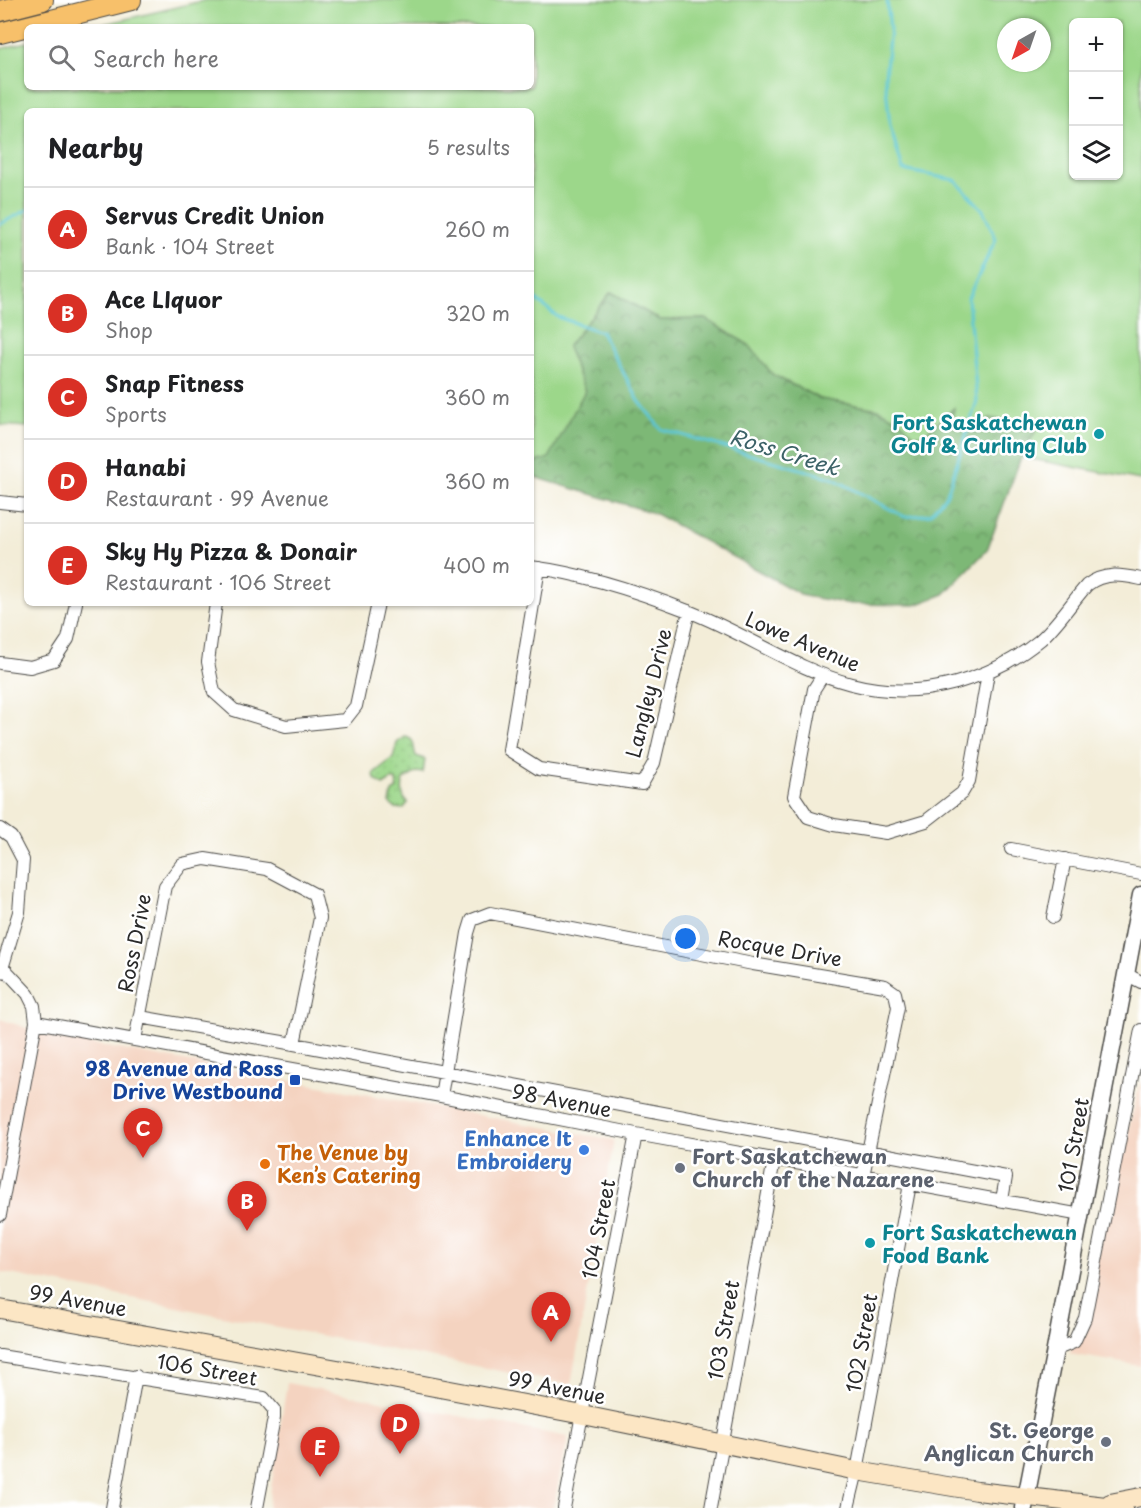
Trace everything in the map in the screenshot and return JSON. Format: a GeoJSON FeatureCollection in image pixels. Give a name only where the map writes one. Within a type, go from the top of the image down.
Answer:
{"type":"FeatureCollection","features":[{"type":"Feature","properties":{"kind":"main road"},"geometry":{"type":"LineString","coordinates":[[0,11],[43,0]]}},
{"type":"Feature","properties":{"kind":"main road"},"geometry":{"type":"LineString","coordinates":[[36,24],[131,0]]}},
{"type":"Feature","properties":{"kind":"main road"},"geometry":{"type":"LineString","coordinates":[[0,33],[24,27]]}},
{"type":"Feature","properties":{"kind":"main road","name":"99 Avenue"},"geometry":{"type":"LineString","coordinates":[[0,1309],[360,1372],[1025,1503],[1114,1506],[1141,1497]]}},
{"type":"Feature","properties":{"kind":"street"},"geometry":{"type":"LineString","coordinates":[[0,502],[24,505]]}},
{"type":"Feature","properties":{"kind":"street","name":"Lowe Avenue"},"geometry":{"type":"LineString","coordinates":[[535,568],[579,574],[688,611],[823,675],[858,687],[908,691],[937,688],[988,673],[1016,657],[1040,640],[1087,585],[1103,576],[1141,579]]}},
{"type":"Feature","properties":{"kind":"street"},"geometry":{"type":"LineString","coordinates":[[0,663],[30,667],[54,660],[68,639],[74,606]]}},
{"type":"Feature","properties":{"kind":"street"},"geometry":{"type":"LineString","coordinates":[[216,606],[208,662],[214,692],[234,710],[286,726],[345,720],[356,706],[377,606]]}},
{"type":"Feature","properties":{"kind":"street","name":"Langley Drive"},"geometry":{"type":"LineString","coordinates":[[530,606],[509,750],[539,769],[642,784],[654,763],[688,611]]}},
{"type":"Feature","properties":{"kind":"street"},"geometry":{"type":"LineString","coordinates":[[823,675],[814,689],[794,796],[808,818],[834,825],[886,833],[926,821],[966,788],[988,673]]}},
{"type":"Feature","properties":{"kind":"street"},"geometry":{"type":"LineString","coordinates":[[0,829],[11,837],[23,860],[19,912],[1,968],[28,994],[34,1006],[36,1022],[0,1215]]}},
{"type":"Feature","properties":{"kind":"street"},"geometry":{"type":"LineString","coordinates":[[1011,849],[1141,874]]}},
{"type":"Feature","properties":{"kind":"street","name":"Ross Drive"},"geometry":{"type":"LineString","coordinates":[[135,1040],[165,886],[182,864],[205,859],[267,869],[314,894],[320,918],[294,1044]]}},
{"type":"Feature","properties":{"kind":"street"},"geometry":{"type":"LineString","coordinates":[[1053,917],[1065,859]]}},
{"type":"Feature","properties":{"kind":"street","name":"101 Street"},"geometry":{"type":"LineString","coordinates":[[1025,1503],[1141,896]]}},
{"type":"Feature","properties":{"kind":"street","name":"Rocque Drive"},"geometry":{"type":"LineString","coordinates":[[441,1096],[468,933],[472,920],[490,913],[753,964],[885,986],[895,993],[898,1007],[863,1176]]}},
{"type":"Feature","properties":{"kind":"street"},"geometry":{"type":"LineString","coordinates":[[1126,974],[1141,982]]}},
{"type":"Feature","properties":{"kind":"street"},"geometry":{"type":"LineString","coordinates":[[140,1017],[1006,1177],[1002,1200]]}},
{"type":"Feature","properties":{"kind":"street","name":"98 Avenue"},"geometry":{"type":"LineString","coordinates":[[36,1022],[1081,1215]]}},
{"type":"Feature","properties":{"kind":"street"},"geometry":{"type":"LineString","coordinates":[[1055,1350],[1074,1342],[1085,1318],[1141,1030]]}},
{"type":"Feature","properties":{"kind":"street","name":"104 Street"},"geometry":{"type":"LineString","coordinates":[[564,1508],[636,1134]]}},
{"type":"Feature","properties":{"kind":"street","name":"103 Street"},"geometry":{"type":"LineString","coordinates":[[711,1508],[774,1160]]}},
{"type":"Feature","properties":{"kind":"street","name":"102 Street"},"geometry":{"type":"LineString","coordinates":[[848,1508],[857,1471],[910,1184]]}},
{"type":"Feature","properties":{"kind":"street"},"geometry":{"type":"LineString","coordinates":[[0,1356],[136,1376],[112,1508]]}},
{"type":"Feature","properties":{"kind":"street","name":"106 Street"},"geometry":{"type":"LineString","coordinates":[[136,1376],[259,1396],[272,1405],[274,1418],[257,1508]]}},
{"type":"Feature","properties":{"kind":"shaded area"},"geometry":{"type":"Polygon","coordinates":[[[0,1019],[54,1037],[614,1140],[571,1385],[0,1272],[0,1019]]]}},
{"type":"Feature","properties":{"kind":"shaded area"},"geometry":{"type":"Polygon","coordinates":[[[1141,1080],[1141,1366],[1070,1354],[1141,1080]]]}},
{"type":"Feature","properties":{"kind":"shaded area"},"geometry":{"type":"Polygon","coordinates":[[[287,1383],[568,1437],[553,1508],[268,1508],[287,1383]]]}},
{"type":"Feature","properties":{"kind":"green space"},"geometry":{"type":"Polygon","coordinates":[[[206,0],[1141,0],[1141,480],[1021,457],[1038,427],[978,433],[951,426],[953,409],[923,436],[914,435],[898,419],[878,409],[820,399],[773,375],[748,345],[706,319],[660,320],[611,292],[567,347],[585,391],[549,459],[534,463],[534,108],[24,108],[24,427],[0,425],[0,49],[24,43],[24,90],[534,90],[534,24],[105,24],[206,0]]]}},
{"type":"Feature","properties":{"kind":"green space"},"geometry":{"type":"Polygon","coordinates":[[[611,292],[660,320],[706,319],[749,345],[773,375],[820,399],[878,409],[898,419],[914,435],[923,435],[954,408],[951,426],[978,433],[990,418],[1038,426],[1021,457],[987,550],[944,594],[915,605],[851,604],[804,596],[654,513],[534,477],[534,463],[549,458],[585,391],[567,347],[611,292]]]}},
{"type":"Feature","properties":{"kind":"green space"},"geometry":{"type":"Polygon","coordinates":[[[405,737],[413,742],[416,756],[425,759],[423,773],[417,772],[403,780],[403,795],[408,803],[403,809],[395,808],[390,804],[392,792],[397,789],[396,780],[383,785],[375,779],[374,773],[393,758],[397,743],[405,737]]]}},
{"type":"Feature","properties":{"kind":"waterway","name":"Ross Creek"},"geometry":{"type":"LineString","coordinates":[[534,298],[558,317],[601,332],[639,401],[661,429],[832,478],[905,517],[930,514],[947,494],[977,401],[968,298],[996,239],[983,210],[955,180],[903,170],[890,126],[885,77],[890,30],[887,0]]}},
{"type":"Feature","properties":{"kind":"waterway","name":"Ross Creek"},"geometry":{"type":"LineString","coordinates":[[0,224],[24,212]]}},
{"type":"Feature","properties":{"kind":"place","name":"Fort Saskatchewan Golf & Curling Club"},"geometry":{"type":"Point","coordinates":[1099,434]}},
{"type":"Feature","properties":{"kind":"place","name":"98 Avenue and Ross Drive Westbound"},"geometry":{"type":"Point","coordinates":[295,1080]}},
{"type":"Feature","properties":{"kind":"place","name":"Enhance It Embroidery"},"geometry":{"type":"Point","coordinates":[584,1150]}},
{"type":"Feature","properties":{"kind":"place","name":"Snap Fitness"},"geometry":{"type":"Point","coordinates":[143,1158]}},
{"type":"Feature","properties":{"kind":"place","name":"The Venue by Ken’s Catering"},"geometry":{"type":"Point","coordinates":[265,1164]}},
{"type":"Feature","properties":{"kind":"place","name":"Fort Saskatchewan Church of the Nazarene"},"geometry":{"type":"Point","coordinates":[680,1168]}},
{"type":"Feature","properties":{"kind":"place","name":"Ace LIquor"},"geometry":{"type":"Point","coordinates":[247,1231]}},
{"type":"Feature","properties":{"kind":"place","name":"Fort Saskatchewan Food Bank"},"geometry":{"type":"Point","coordinates":[870,1243]}},
{"type":"Feature","properties":{"kind":"place","name":"Servus Credit Union"},"geometry":{"type":"Point","coordinates":[551,1342]}},
{"type":"Feature","properties":{"kind":"place","name":"St. George Anglican Church"},"geometry":{"type":"Point","coordinates":[1106,1442]}},
{"type":"Feature","properties":{"kind":"place","name":"Hanabi"},"geometry":{"type":"Point","coordinates":[400,1454]}},
{"type":"Feature","properties":{"kind":"place","name":"Sky Hy Pizza & Donair"},"geometry":{"type":"Point","coordinates":[320,1477]}}]}
